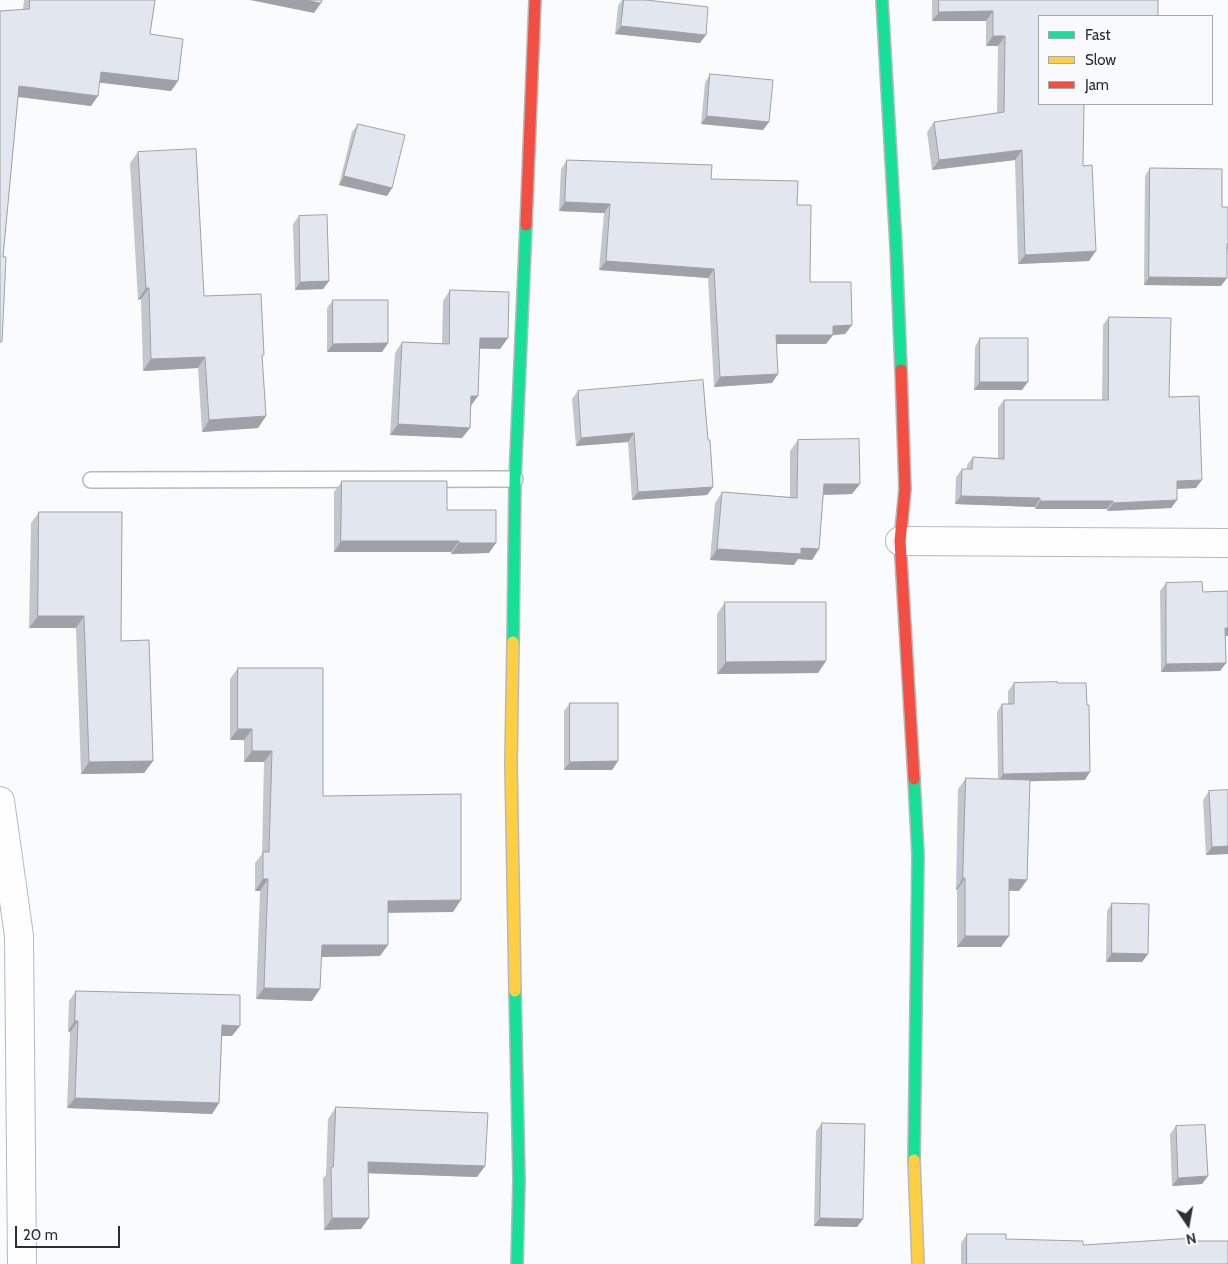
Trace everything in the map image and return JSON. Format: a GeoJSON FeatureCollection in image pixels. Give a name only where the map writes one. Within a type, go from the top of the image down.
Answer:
{"type":"FeatureCollection","features":[{"type":"Feature","properties":{"kind":"street"},"geometry":{"type":"LineString","coordinates":[[517,1264],[519,1180],[512,763],[515,479],[535,0]]}},
{"type":"Feature","properties":{"kind":"street"},"geometry":{"type":"LineString","coordinates":[[882,0],[896,236],[905,489],[900,541],[918,856],[914,1163],[918,1264]]}},
{"type":"Feature","properties":{"kind":"street"},"geometry":{"type":"LineString","coordinates":[[900,541],[1228,543]]}},
{"type":"Feature","properties":{"kind":"street"},"geometry":{"type":"LineString","coordinates":[[0,801],[19,936],[22,1264]]}},
{"type":"Feature","properties":{"kind":"lane"},"geometry":{"type":"LineString","coordinates":[[91,480],[515,479]]}},
{"type":"Feature","properties":{"kind":"building"},"geometry":{"type":"Polygon","coordinates":[[[30,0],[155,0],[150,34],[183,39],[178,81],[101,72],[98,96],[19,86],[3,257],[6,257],[2,342],[0,342],[0,11],[29,9],[30,0]]]}},
{"type":"Feature","properties":{"kind":"building"},"geometry":{"type":"Polygon","coordinates":[[[306,0],[322,0],[321,3],[306,0]]]}},
{"type":"Feature","properties":{"kind":"building"},"geometry":{"type":"Polygon","coordinates":[[[624,0],[646,0],[708,7],[706,35],[621,26],[624,0]]]}},
{"type":"Feature","properties":{"kind":"building"},"geometry":{"type":"Polygon","coordinates":[[[939,0],[1158,0],[1158,15],[1038,15],[1038,105],[1084,105],[1083,166],[1092,165],[1096,251],[1025,255],[1022,150],[939,160],[934,122],[1004,112],[1005,36],[993,36],[993,11],[939,12],[939,0]]]}},
{"type":"Feature","properties":{"kind":"building"},"geometry":{"type":"Polygon","coordinates":[[[710,74],[773,80],[769,122],[707,116],[710,74]]]}},
{"type":"Feature","properties":{"kind":"building"},"geometry":{"type":"Polygon","coordinates":[[[358,124],[405,135],[392,188],[344,176],[358,124]]]}},
{"type":"Feature","properties":{"kind":"building"},"geometry":{"type":"Polygon","coordinates":[[[196,149],[204,296],[261,294],[266,416],[209,420],[205,357],[151,359],[149,288],[146,288],[138,152],[196,149]]]}},
{"type":"Feature","properties":{"kind":"building"},"geometry":{"type":"Polygon","coordinates":[[[567,160],[712,165],[711,179],[798,181],[797,205],[811,205],[810,282],[851,282],[852,325],[833,326],[833,335],[776,335],[778,374],[720,377],[714,269],[606,261],[610,204],[565,202],[567,160]]]}},
{"type":"Feature","properties":{"kind":"building"},"geometry":{"type":"Polygon","coordinates":[[[1150,168],[1222,169],[1222,207],[1228,207],[1227,278],[1149,277],[1150,168]]]}},
{"type":"Feature","properties":{"kind":"building"},"geometry":{"type":"Polygon","coordinates":[[[327,215],[329,281],[300,282],[299,216],[327,215]]]}},
{"type":"Feature","properties":{"kind":"building"},"geometry":{"type":"Polygon","coordinates":[[[450,290],[509,292],[508,338],[480,338],[478,396],[471,396],[470,428],[398,424],[402,342],[449,344],[450,290]]]}},
{"type":"Feature","properties":{"kind":"building"},"geometry":{"type":"Polygon","coordinates":[[[333,300],[388,300],[388,343],[333,344],[333,300]]]}},
{"type":"Feature","properties":{"kind":"building"},"geometry":{"type":"Polygon","coordinates":[[[1109,317],[1171,318],[1169,397],[1199,396],[1202,480],[1177,481],[1177,500],[1113,503],[1113,501],[1040,501],[1040,498],[961,496],[962,469],[972,469],[973,457],[1004,459],[1004,400],[1108,400],[1109,317]]]}},
{"type":"Feature","properties":{"kind":"building"},"geometry":{"type":"Polygon","coordinates":[[[980,338],[1028,338],[1028,382],[980,382],[980,338]]]}},
{"type":"Feature","properties":{"kind":"building"},"geometry":{"type":"Polygon","coordinates":[[[703,380],[713,487],[638,492],[634,433],[581,438],[578,391],[703,380]]]}},
{"type":"Feature","properties":{"kind":"building"},"geometry":{"type":"Polygon","coordinates":[[[859,439],[860,484],[824,484],[819,549],[801,548],[801,554],[717,549],[722,492],[797,498],[798,440],[859,439]]]}},
{"type":"Feature","properties":{"kind":"building"},"geometry":{"type":"Polygon","coordinates":[[[342,481],[447,481],[447,510],[496,510],[496,543],[459,543],[459,541],[341,541],[342,481]]]}},
{"type":"Feature","properties":{"kind":"building"},"geometry":{"type":"Polygon","coordinates":[[[39,512],[122,512],[121,641],[149,640],[153,761],[89,762],[84,616],[38,616],[39,512]]]}},
{"type":"Feature","properties":{"kind":"building"},"geometry":{"type":"Polygon","coordinates":[[[1202,582],[1203,592],[1228,591],[1228,628],[1225,628],[1226,663],[1166,664],[1166,583],[1202,582]]]}},
{"type":"Feature","properties":{"kind":"building"},"geometry":{"type":"Polygon","coordinates":[[[725,602],[826,602],[826,661],[726,662],[725,602]]]}},
{"type":"Feature","properties":{"kind":"building"},"geometry":{"type":"Polygon","coordinates":[[[238,668],[323,668],[323,796],[461,794],[461,900],[388,901],[388,945],[322,945],[320,989],[264,988],[268,879],[263,879],[263,852],[269,852],[272,751],[252,751],[252,729],[238,729],[238,668]]]}},
{"type":"Feature","properties":{"kind":"building"},"geometry":{"type":"Polygon","coordinates":[[[1014,683],[1086,683],[1087,705],[1089,705],[1090,772],[1003,774],[1002,704],[1014,704],[1014,683]]]}},
{"type":"Feature","properties":{"kind":"building"},"geometry":{"type":"Polygon","coordinates":[[[570,703],[618,703],[618,761],[570,762],[570,703]]]}},
{"type":"Feature","properties":{"kind":"building"},"geometry":{"type":"Polygon","coordinates":[[[966,778],[1030,780],[1027,880],[1009,879],[1009,936],[965,936],[965,878],[963,878],[966,778]]]}},
{"type":"Feature","properties":{"kind":"building"},"geometry":{"type":"Polygon","coordinates":[[[1228,790],[1228,846],[1212,847],[1209,791],[1228,790]]]}},
{"type":"Feature","properties":{"kind":"building"},"geometry":{"type":"Polygon","coordinates":[[[1112,903],[1149,904],[1148,954],[1112,953],[1112,903]]]}},
{"type":"Feature","properties":{"kind":"building"},"geometry":{"type":"Polygon","coordinates":[[[76,991],[240,995],[240,1026],[222,1025],[219,1103],[75,1098],[78,1021],[75,1021],[76,991]]]}},
{"type":"Feature","properties":{"kind":"building"},"geometry":{"type":"Polygon","coordinates":[[[336,1107],[488,1113],[485,1166],[368,1162],[369,1218],[332,1218],[331,1167],[333,1167],[336,1107]]]}},
{"type":"Feature","properties":{"kind":"building"},"geometry":{"type":"Polygon","coordinates":[[[822,1123],[865,1124],[863,1219],[820,1218],[822,1123]]]}},
{"type":"Feature","properties":{"kind":"building"},"geometry":{"type":"Polygon","coordinates":[[[1205,1125],[1208,1176],[1178,1178],[1176,1126],[1205,1125]]]}},
{"type":"Feature","properties":{"kind":"building"},"geometry":{"type":"Polygon","coordinates":[[[967,1234],[1006,1234],[1006,1239],[1083,1241],[1083,1245],[1194,1238],[1194,1241],[1228,1241],[1228,1264],[967,1264],[967,1234]]]}},
{"type":"Feature","properties":{"kind":"traffic: fast"},"geometry":{"type":"LineString","coordinates":[[882,0],[901,370]]}},
{"type":"Feature","properties":{"kind":"traffic: fast"},"geometry":{"type":"LineString","coordinates":[[513,642],[515,479],[526,225]]}},
{"type":"Feature","properties":{"kind":"traffic: fast"},"geometry":{"type":"LineString","coordinates":[[914,779],[918,855],[914,1160]]}},
{"type":"Feature","properties":{"kind":"traffic: fast"},"geometry":{"type":"LineString","coordinates":[[515,991],[519,1180],[517,1264]]}},
{"type":"Feature","properties":{"kind":"traffic: slow"},"geometry":{"type":"LineString","coordinates":[[513,642],[511,763],[515,991]]}},
{"type":"Feature","properties":{"kind":"traffic: slow"},"geometry":{"type":"LineString","coordinates":[[914,1160],[918,1264]]}},
{"type":"Feature","properties":{"kind":"traffic: jam"},"geometry":{"type":"LineString","coordinates":[[526,225],[535,0]]}},
{"type":"Feature","properties":{"kind":"traffic: jam"},"geometry":{"type":"LineString","coordinates":[[901,370],[905,489],[900,541],[914,779]]}}]}
